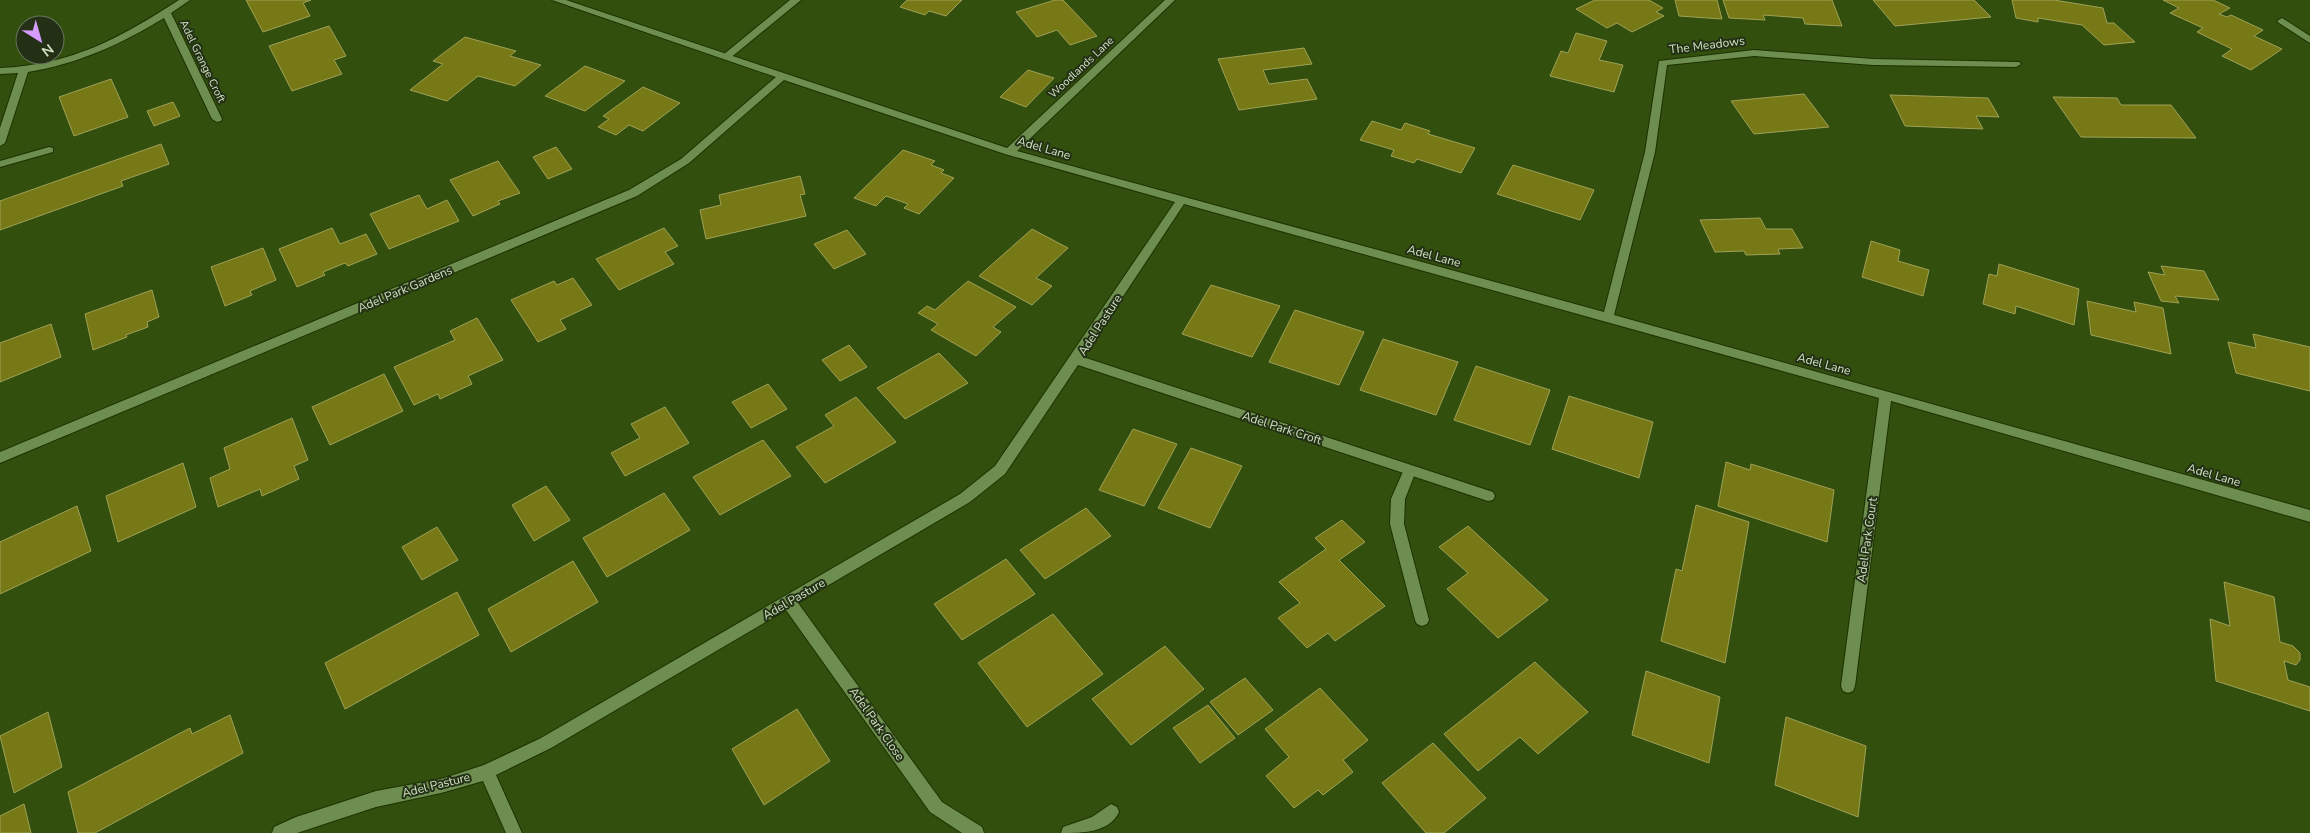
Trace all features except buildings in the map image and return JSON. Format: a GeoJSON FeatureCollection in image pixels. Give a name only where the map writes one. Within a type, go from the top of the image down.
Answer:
{"type":"FeatureCollection","features":[{"type":"Feature","properties":{"kind":"street"},"geometry":{"type":"LineString","coordinates":[[0,71],[24,71],[75,60],[118,42],[185,0]]}},
{"type":"Feature","properties":{"kind":"street","name":"Adel Lane"},"geometry":{"type":"LineString","coordinates":[[557,0],[1009,152],[1886,395],[2310,516]]}},
{"type":"Feature","properties":{"kind":"street"},"geometry":{"type":"LineString","coordinates":[[726,57],[796,0]]}},
{"type":"Feature","properties":{"kind":"street","name":"Woodlands Lane"},"geometry":{"type":"LineString","coordinates":[[1009,152],[1170,0]]}},
{"type":"Feature","properties":{"kind":"street","name":"Adel Grange Croft"},"geometry":{"type":"LineString","coordinates":[[166,13],[217,119]]}},
{"type":"Feature","properties":{"kind":"street"},"geometry":{"type":"LineString","coordinates":[[2282,21],[2310,40]]}},
{"type":"Feature","properties":{"kind":"street","name":"The Meadows"},"geometry":{"type":"LineString","coordinates":[[1608,318],[1650,152],[1662,63],[1754,52],[1873,62],[2016,64]]}},
{"type":"Feature","properties":{"kind":"street"},"geometry":{"type":"LineString","coordinates":[[0,143],[24,71]]}},
{"type":"Feature","properties":{"kind":"street","name":"Adel Park Gardens"},"geometry":{"type":"LineString","coordinates":[[0,458],[633,193],[685,161],[783,76]]}},
{"type":"Feature","properties":{"kind":"street"},"geometry":{"type":"LineString","coordinates":[[0,164],[49,150]]}},
{"type":"Feature","properties":{"kind":"street","name":"Adel Pasture"},"geometry":{"type":"LineString","coordinates":[[280,833],[296,825],[376,799],[440,786],[487,772],[546,743],[965,498],[1000,470],[1076,360],[1181,201]]}},
{"type":"Feature","properties":{"kind":"street","name":"Adel Park Croft"},"geometry":{"type":"LineString","coordinates":[[1076,360],[1488,496]]}},
{"type":"Feature","properties":{"kind":"street","name":"Adel Park Court"},"geometry":{"type":"LineString","coordinates":[[1848,686],[1886,395]]}},
{"type":"Feature","properties":{"kind":"street"},"geometry":{"type":"LineString","coordinates":[[1410,471],[1398,499],[1397,524],[1422,620]]}},
{"type":"Feature","properties":{"kind":"street","name":"Adel Park Close"},"geometry":{"type":"LineString","coordinates":[[789,602],[936,807],[976,833]]}},
{"type":"Feature","properties":{"kind":"street"},"geometry":{"type":"LineString","coordinates":[[487,772],[514,833]]}},
{"type":"Feature","properties":{"kind":"street"},"geometry":{"type":"LineString","coordinates":[[1069,833],[1096,823],[1111,812]]}}]}
